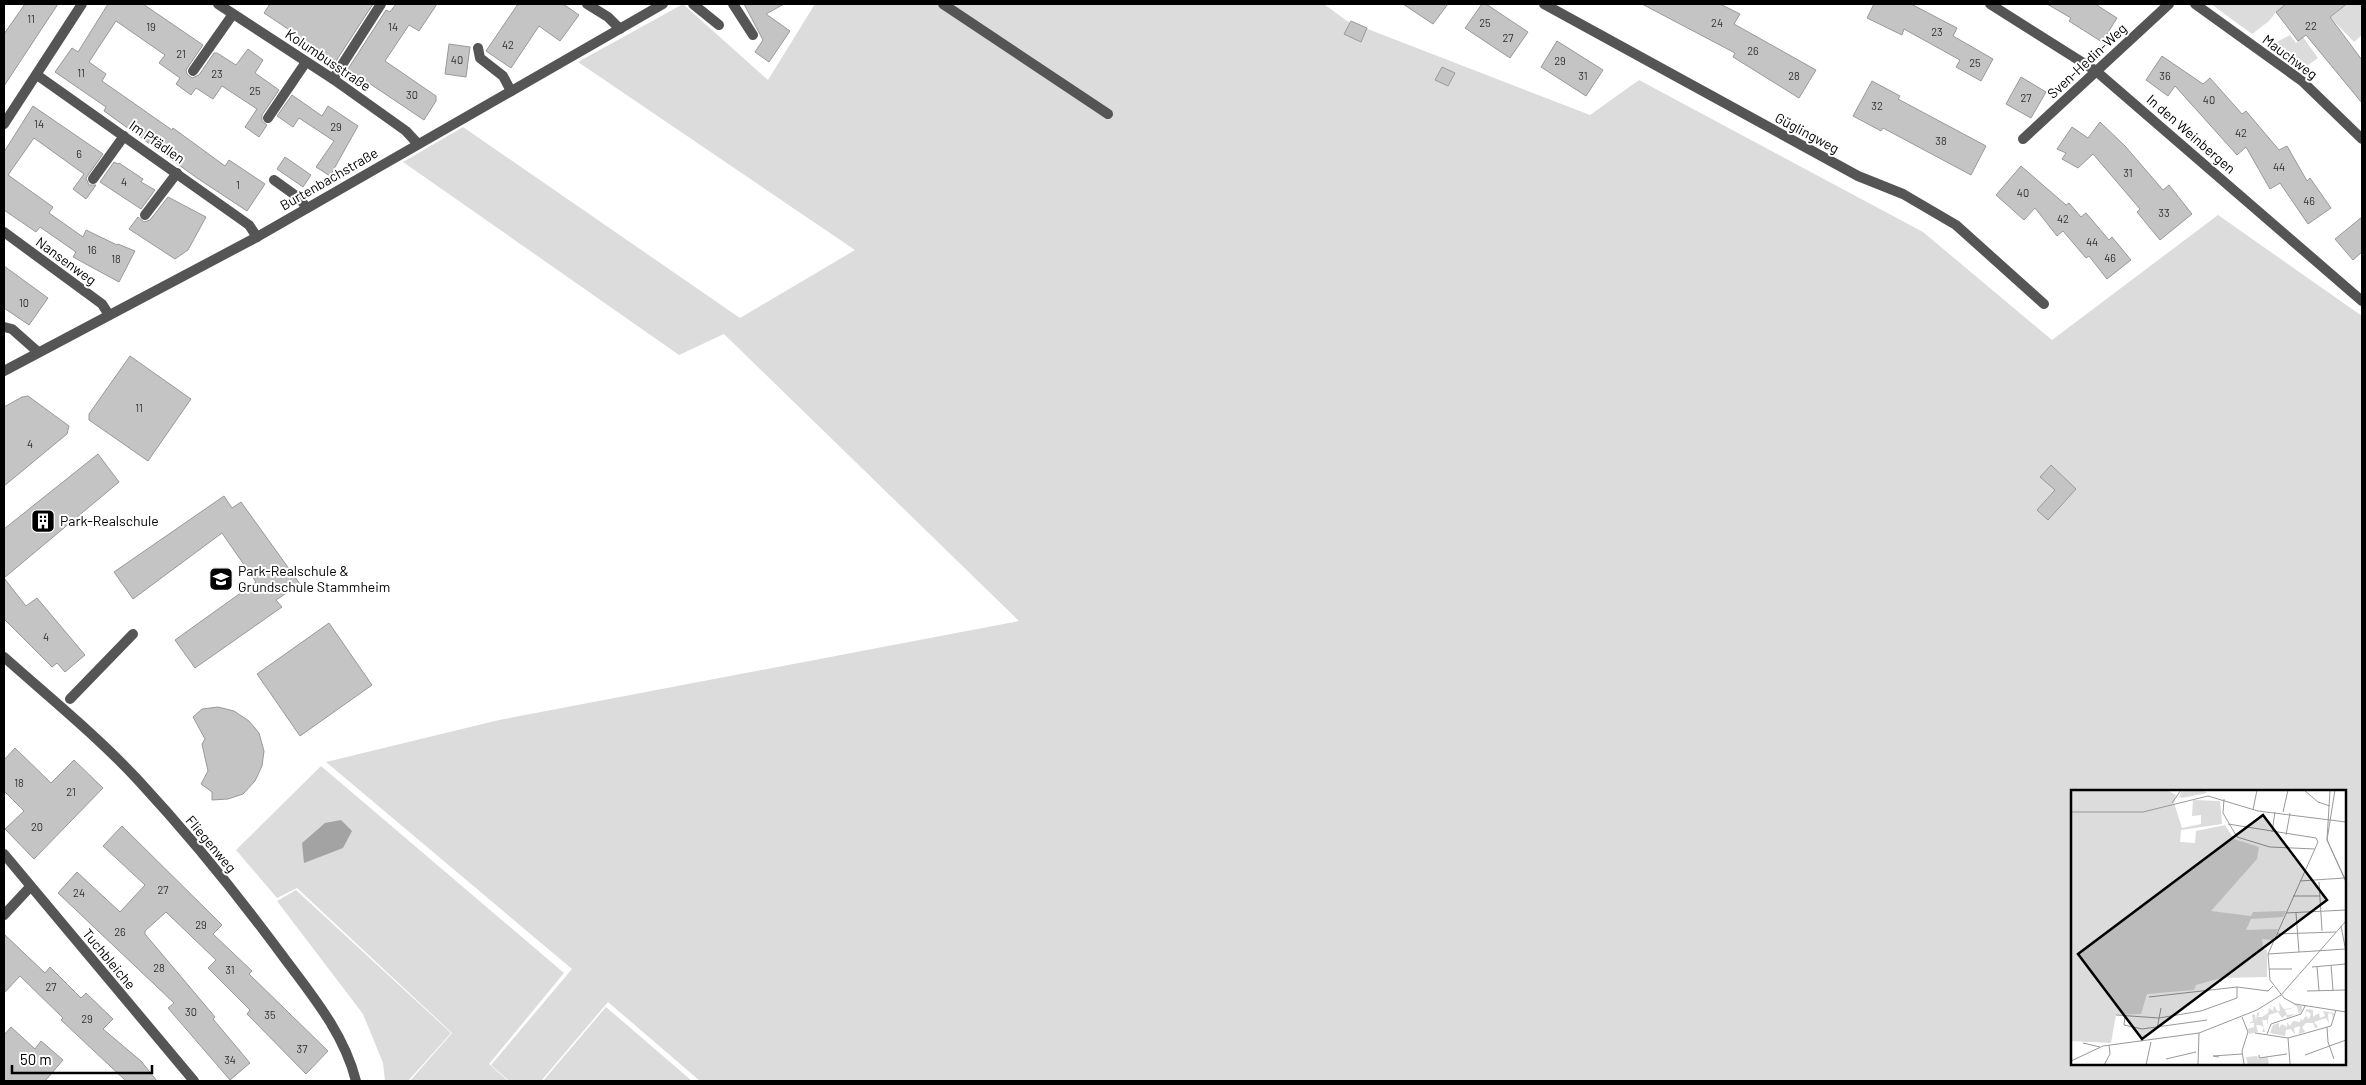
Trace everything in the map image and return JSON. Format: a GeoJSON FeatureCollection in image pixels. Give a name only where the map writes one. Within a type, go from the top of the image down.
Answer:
{"type":"FeatureCollection","features":[{"type":"Feature","properties":{"kind":"street"},"geometry":{"type":"LineString","coordinates":[[4,124],[82,4]]}},
{"type":"Feature","properties":{"kind":"street","name":"Kolumbusstraße"},"geometry":{"type":"LineString","coordinates":[[218,4],[333,79],[406,131],[418,144]]}},
{"type":"Feature","properties":{"kind":"street"},"geometry":{"type":"LineString","coordinates":[[333,79],[381,4]]}},
{"type":"Feature","properties":{"kind":"street"},"geometry":{"type":"LineString","coordinates":[[587,4],[608,17],[620,29]]}},
{"type":"Feature","properties":{"kind":"street","name":"Burtenbachstraße"},"geometry":{"type":"LineString","coordinates":[[4,371],[307,208],[663,4]]}},
{"type":"Feature","properties":{"kind":"street"},"geometry":{"type":"LineString","coordinates":[[693,4],[719,25]]}},
{"type":"Feature","properties":{"kind":"street"},"geometry":{"type":"LineString","coordinates":[[733,4],[753,35]]}},
{"type":"Feature","properties":{"kind":"street"},"geometry":{"type":"LineString","coordinates":[[943,4],[1108,114]]}},
{"type":"Feature","properties":{"kind":"street","name":"Güglingweg"},"geometry":{"type":"LineString","coordinates":[[1544,4],[1858,176],[1903,194],[1941,216],[1956,225],[2044,304]]}},
{"type":"Feature","properties":{"kind":"street","name":"In den Weinbergen"},"geometry":{"type":"LineString","coordinates":[[1990,4],[2096,71],[2360,296]]}},
{"type":"Feature","properties":{"kind":"street","name":"Sven-Hedin-Weg"},"geometry":{"type":"LineString","coordinates":[[2023,139],[2170,4]]}},
{"type":"Feature","properties":{"kind":"street","name":"Mauchweg"},"geometry":{"type":"LineString","coordinates":[[2195,4],[2302,81],[2362,139]]}},
{"type":"Feature","properties":{"kind":"street"},"geometry":{"type":"LineString","coordinates":[[193,71],[233,14]]}},
{"type":"Feature","properties":{"kind":"street"},"geometry":{"type":"LineString","coordinates":[[478,48],[480,58],[503,76],[511,91]]}},
{"type":"Feature","properties":{"kind":"street"},"geometry":{"type":"LineString","coordinates":[[268,118],[306,62]]}},
{"type":"Feature","properties":{"kind":"street","name":"Im Pfädlen"},"geometry":{"type":"LineString","coordinates":[[37,75],[177,173],[249,226],[256,236]]}},
{"type":"Feature","properties":{"kind":"street"},"geometry":{"type":"LineString","coordinates":[[93,179],[124,136]]}},
{"type":"Feature","properties":{"kind":"street"},"geometry":{"type":"LineString","coordinates":[[145,215],[177,173]]}},
{"type":"Feature","properties":{"kind":"street"},"geometry":{"type":"LineString","coordinates":[[274,180],[299,198],[307,208]]}},
{"type":"Feature","properties":{"kind":"street","name":"Nansenweg"},"geometry":{"type":"LineString","coordinates":[[4,232],[102,304],[108,315]]}},
{"type":"Feature","properties":{"kind":"street"},"geometry":{"type":"LineString","coordinates":[[4,327],[12,329],[38,352]]}},
{"type":"Feature","properties":{"kind":"street"},"geometry":{"type":"LineString","coordinates":[[70,699],[133,634]]}},
{"type":"Feature","properties":{"kind":"street","name":"Fliegenweg"},"geometry":{"type":"LineString","coordinates":[[4,657],[56,702],[137,779],[213,866],[247,908],[338,1033],[352,1064],[356,1081]]}},
{"type":"Feature","properties":{"kind":"street","name":"Tuchbleiche"},"geometry":{"type":"LineString","coordinates":[[4,854],[194,1081]]}},
{"type":"Feature","properties":{"kind":"street"},"geometry":{"type":"LineString","coordinates":[[4,915],[30,887]]}},
{"type":"Feature","properties":{"kind":"shaded area"},"geometry":{"type":"Polygon","coordinates":[[[683,4],[768,80],[815,4],[1324,4],[1347,21],[1590,115],[1639,80],[1923,232],[2052,340],[2218,215],[2362,316],[2362,1081],[700,1081],[608,1002],[541,1081],[509,1081],[491,1065],[572,969],[326,762],[499,720],[1019,621],[724,334],[679,355],[403,162],[463,127],[740,318],[855,250],[578,62],[683,4]]]}},
{"type":"Feature","properties":{"kind":"shaded area"},"geometry":{"type":"Polygon","coordinates":[[[2211,4],[2286,4],[2252,34],[2211,4]]]}},
{"type":"Feature","properties":{"kind":"shaded area"},"geometry":{"type":"Polygon","coordinates":[[[2347,4],[2362,4],[2362,35],[2354,42],[2330,17],[2347,4]]]}},
{"type":"Feature","properties":{"kind":"shaded area"},"geometry":{"type":"Polygon","coordinates":[[[2290,35],[2296,43],[2303,37],[2318,58],[2301,70],[2269,46],[2290,35]]]}},
{"type":"Feature","properties":{"kind":"shaded area"},"geometry":{"type":"Polygon","coordinates":[[[321,766],[564,973],[489,1064],[508,1081],[410,1081],[452,1033],[297,888],[277,898],[236,850],[321,766]]]}},
{"type":"Feature","properties":{"kind":"shaded area"},"geometry":{"type":"Polygon","coordinates":[[[341,820],[352,831],[343,848],[304,863],[302,843],[325,823],[341,820]]]}},
{"type":"Feature","properties":{"kind":"shaded area"},"geometry":{"type":"Polygon","coordinates":[[[296,890],[451,1033],[408,1081],[385,1081],[383,1063],[363,1014],[277,901],[296,890]]]}},
{"type":"Feature","properties":{"kind":"shaded area"},"geometry":{"type":"Polygon","coordinates":[[[606,1007],[692,1081],[543,1081],[606,1007]]]}},
{"type":"Feature","properties":{"kind":"building"},"geometry":{"type":"Polygon","coordinates":[[[25,4],[58,4],[4,86],[4,34],[25,4]]]}},
{"type":"Feature","properties":{"kind":"building"},"geometry":{"type":"Polygon","coordinates":[[[108,4],[143,4],[203,45],[186,70],[187,74],[192,78],[199,75],[214,53],[236,65],[248,49],[263,60],[255,73],[279,90],[262,115],[262,121],[267,125],[259,137],[245,127],[257,109],[222,86],[213,99],[196,88],[191,95],[176,84],[180,78],[159,63],[165,55],[116,21],[89,62],[106,74],[102,81],[172,130],[173,128],[225,166],[229,160],[265,184],[247,211],[197,178],[104,111],[106,107],[55,72],[72,48],[78,52],[108,4]]]}},
{"type":"Feature","properties":{"kind":"building"},"geometry":{"type":"Polygon","coordinates":[[[270,4],[373,4],[336,61],[264,13],[270,4]]]}},
{"type":"Feature","properties":{"kind":"building"},"geometry":{"type":"Polygon","coordinates":[[[396,4],[437,4],[419,31],[409,25],[385,61],[436,96],[436,101],[424,120],[348,69],[386,10],[390,12],[396,4]]]}},
{"type":"Feature","properties":{"kind":"building"},"geometry":{"type":"Polygon","coordinates":[[[518,4],[563,4],[579,15],[560,41],[539,26],[511,68],[486,51],[518,4]]]}},
{"type":"Feature","properties":{"kind":"building"},"geometry":{"type":"Polygon","coordinates":[[[744,4],[784,4],[766,14],[790,31],[769,62],[755,52],[763,40],[744,4]]]}},
{"type":"Feature","properties":{"kind":"building"},"geometry":{"type":"Polygon","coordinates":[[[1403,4],[1448,4],[1433,24],[1403,4]]]}},
{"type":"Feature","properties":{"kind":"building"},"geometry":{"type":"Polygon","coordinates":[[[1482,4],[1486,4],[1528,32],[1510,58],[1465,28],[1482,4]]]}},
{"type":"Feature","properties":{"kind":"building"},"geometry":{"type":"Polygon","coordinates":[[[1642,4],[1720,4],[1740,14],[1734,24],[1816,70],[1799,98],[1733,57],[1735,53],[1642,4]]]}},
{"type":"Feature","properties":{"kind":"building"},"geometry":{"type":"Polygon","coordinates":[[[1874,4],[1911,4],[1957,28],[1953,36],[1993,59],[1981,81],[1956,67],[1960,60],[1904,29],[1902,35],[1867,18],[1874,4]]]}},
{"type":"Feature","properties":{"kind":"building"},"geometry":{"type":"Polygon","coordinates":[[[2047,4],[2095,4],[2117,18],[2102,42],[2069,21],[2071,18],[2047,4]]]}},
{"type":"Feature","properties":{"kind":"building"},"geometry":{"type":"Polygon","coordinates":[[[2286,4],[2347,4],[2330,17],[2362,60],[2362,103],[2306,35],[2298,41],[2276,12],[2286,4]]]}},
{"type":"Feature","properties":{"kind":"building"},"geometry":{"type":"Polygon","coordinates":[[[1351,21],[1367,28],[1361,42],[1344,34],[1351,21]]]}},
{"type":"Feature","properties":{"kind":"building"},"geometry":{"type":"Polygon","coordinates":[[[1557,41],[1603,70],[1586,96],[1541,67],[1557,41]]]}},
{"type":"Feature","properties":{"kind":"building"},"geometry":{"type":"Polygon","coordinates":[[[449,44],[470,47],[466,77],[445,74],[449,44]]]}},
{"type":"Feature","properties":{"kind":"building"},"geometry":{"type":"Polygon","coordinates":[[[2162,56],[2203,84],[2210,78],[2242,114],[2246,111],[2279,150],[2287,146],[2307,181],[2310,178],[2331,208],[2308,224],[2280,183],[2270,189],[2246,147],[2237,155],[2175,86],[2168,96],[2146,80],[2162,56]]]}},
{"type":"Feature","properties":{"kind":"building"},"geometry":{"type":"Polygon","coordinates":[[[1442,67],[1455,73],[1448,86],[1435,80],[1442,67]]]}},
{"type":"Feature","properties":{"kind":"building"},"geometry":{"type":"Polygon","coordinates":[[[2021,77],[2046,92],[2031,118],[2006,104],[2021,77]]]}},
{"type":"Feature","properties":{"kind":"building"},"geometry":{"type":"Polygon","coordinates":[[[1872,81],[1900,96],[1898,99],[1986,146],[1971,175],[1883,128],[1881,131],[1853,116],[1872,81]]]}},
{"type":"Feature","properties":{"kind":"building"},"geometry":{"type":"Polygon","coordinates":[[[292,95],[322,116],[328,106],[358,126],[330,176],[316,167],[334,141],[299,118],[293,127],[277,116],[292,95]]]}},
{"type":"Feature","properties":{"kind":"building"},"geometry":{"type":"Polygon","coordinates":[[[33,106],[103,154],[86,178],[89,185],[96,185],[86,199],[73,189],[84,174],[34,138],[8,175],[53,207],[49,213],[83,237],[86,230],[117,245],[135,251],[119,282],[73,257],[76,252],[40,227],[36,232],[4,210],[4,152],[33,106]]]}},
{"type":"Feature","properties":{"kind":"building"},"geometry":{"type":"Polygon","coordinates":[[[2100,122],[2125,146],[2163,190],[2169,185],[2192,214],[2160,240],[2137,212],[2140,209],[2093,154],[2078,168],[2062,159],[2066,153],[2057,149],[2072,127],[2088,138],[2100,122]]]}},
{"type":"Feature","properties":{"kind":"building"},"geometry":{"type":"Polygon","coordinates":[[[285,157],[311,175],[303,187],[277,169],[285,157]]]}},
{"type":"Feature","properties":{"kind":"building"},"geometry":{"type":"Polygon","coordinates":[[[114,162],[119,163],[143,179],[141,182],[155,190],[141,209],[100,182],[114,162]]]}},
{"type":"Feature","properties":{"kind":"building"},"geometry":{"type":"Polygon","coordinates":[[[2021,166],[2066,205],[2069,203],[2081,217],[2086,213],[2109,240],[2112,237],[2131,260],[2107,279],[2089,256],[2086,258],[2063,231],[2057,236],[2035,208],[2024,220],[1996,195],[2021,166]]]}},
{"type":"Feature","properties":{"kind":"building"},"geometry":{"type":"Polygon","coordinates":[[[168,197],[206,217],[188,250],[175,259],[129,229],[138,217],[144,222],[150,220],[168,197]]]}},
{"type":"Feature","properties":{"kind":"building"},"geometry":{"type":"Polygon","coordinates":[[[2362,217],[2362,252],[2353,260],[2335,239],[2362,217]]]}},
{"type":"Feature","properties":{"kind":"building"},"geometry":{"type":"Polygon","coordinates":[[[4,266],[48,298],[29,325],[4,308],[4,266]]]}},
{"type":"Feature","properties":{"kind":"building"},"geometry":{"type":"Polygon","coordinates":[[[130,356],[191,399],[148,461],[89,420],[89,414],[130,356]]]}},
{"type":"Feature","properties":{"kind":"building"},"geometry":{"type":"Polygon","coordinates":[[[28,396],[69,426],[67,434],[4,486],[4,407],[22,397],[28,396]]]}},
{"type":"Feature","properties":{"kind":"building","name":"Park-Realschule"},"geometry":{"type":"Polygon","coordinates":[[[98,454],[119,482],[4,578],[4,529],[98,454]]]}},
{"type":"Feature","properties":{"kind":"building"},"geometry":{"type":"Polygon","coordinates":[[[2051,465],[2076,489],[2048,520],[2037,510],[2055,490],[2040,477],[2051,465]]]}},
{"type":"Feature","properties":{"kind":"building"},"geometry":{"type":"Polygon","coordinates":[[[224,496],[232,508],[241,502],[300,584],[276,600],[282,607],[195,668],[175,640],[256,582],[222,533],[133,599],[114,572],[224,496]]]}},
{"type":"Feature","properties":{"kind":"building"},"geometry":{"type":"Polygon","coordinates":[[[4,578],[26,606],[37,598],[85,655],[65,672],[57,663],[52,667],[4,619],[4,578]]]}},
{"type":"Feature","properties":{"kind":"building"},"geometry":{"type":"Polygon","coordinates":[[[329,623],[372,685],[300,736],[257,674],[329,623]]]}},
{"type":"Feature","properties":{"kind":"building"},"geometry":{"type":"Polygon","coordinates":[[[218,707],[234,711],[249,721],[259,733],[264,751],[262,766],[255,781],[243,794],[228,799],[212,800],[212,792],[201,784],[208,771],[202,744],[205,739],[193,717],[202,709],[218,707]]]}},
{"type":"Feature","properties":{"kind":"building"},"geometry":{"type":"Polygon","coordinates":[[[15,748],[51,783],[74,760],[103,788],[34,859],[5,829],[24,811],[4,791],[4,760],[15,748]]]}},
{"type":"Feature","properties":{"kind":"building"},"geometry":{"type":"Polygon","coordinates":[[[122,826],[222,925],[213,934],[252,971],[249,974],[328,1051],[306,1074],[247,1014],[250,1010],[208,968],[216,960],[166,912],[145,931],[145,934],[215,1017],[213,1019],[250,1063],[230,1080],[168,1008],[174,1003],[58,893],[77,872],[120,912],[145,885],[103,846],[122,826]]]}},
{"type":"Feature","properties":{"kind":"building"},"geometry":{"type":"Polygon","coordinates":[[[4,934],[45,973],[50,967],[81,998],[86,993],[113,1019],[103,1029],[141,1061],[157,1081],[126,1081],[61,1020],[63,1018],[20,976],[4,993],[4,934]]]}},
{"type":"Feature","properties":{"kind":"building"},"geometry":{"type":"Polygon","coordinates":[[[11,1027],[35,1049],[41,1041],[63,1060],[45,1081],[4,1081],[4,1035],[11,1027]]]}},
{"type":"Feature","properties":{"kind":"place","name":"Park-Realschule"},"geometry":{"type":"Point","coordinates":[43,521]}},
{"type":"Feature","properties":{"kind":"place","name":"Park-Realschule & Grundschule Stammheim"},"geometry":{"type":"Point","coordinates":[221,579]}}]}
